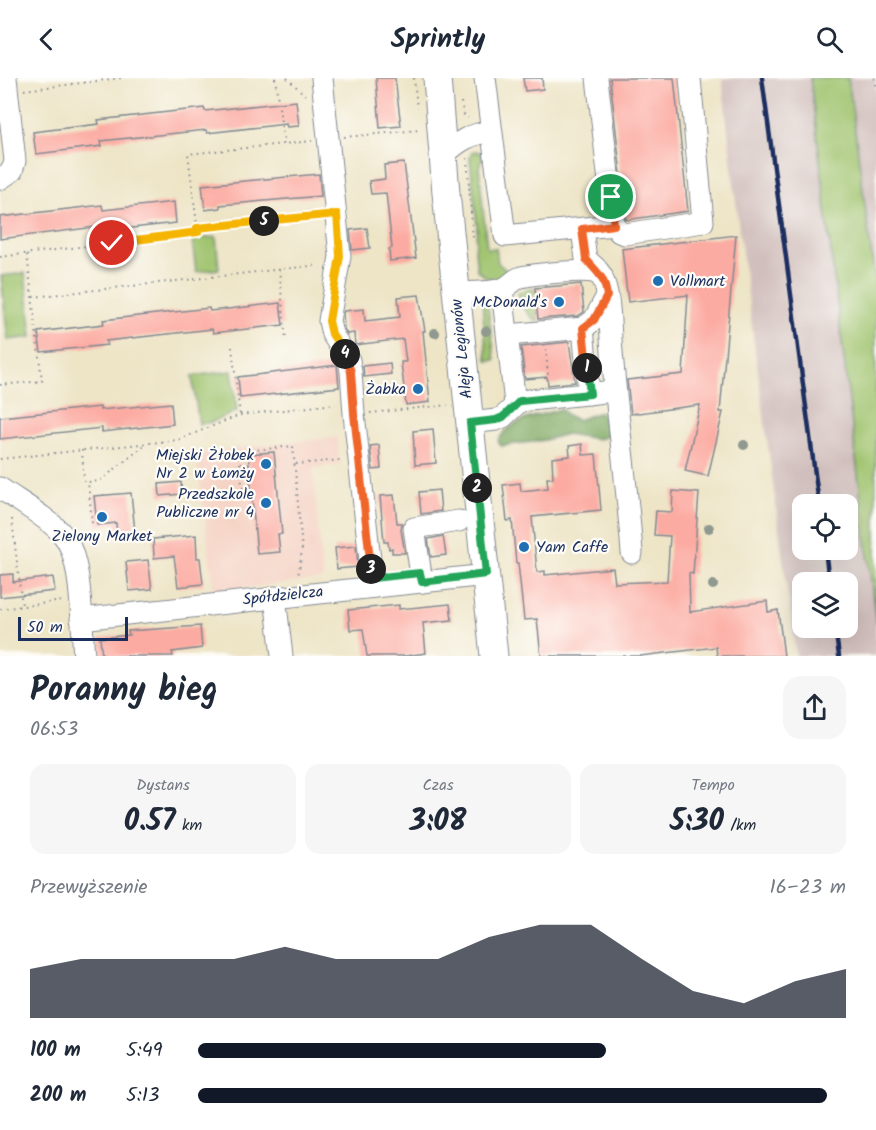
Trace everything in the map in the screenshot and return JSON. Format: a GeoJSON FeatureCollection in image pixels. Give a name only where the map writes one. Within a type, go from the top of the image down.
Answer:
{"type":"FeatureCollection","features":[{"type":"Feature","properties":{"kind":"main road","name":"Aleja Legionów"},"geometry":{"type":"LineString","coordinates":[[437,78],[426,119],[443,156],[456,292],[459,419],[486,574],[494,656]]}},
{"type":"Feature","properties":{"kind":"street"},"geometry":{"type":"LineString","coordinates":[[322,78],[340,262],[334,286],[330,329],[350,365],[373,587]]}},
{"type":"Feature","properties":{"kind":"street"},"geometry":{"type":"LineString","coordinates":[[485,78],[483,132],[505,237],[614,225]]}},
{"type":"Feature","properties":{"kind":"street"},"geometry":{"type":"LineString","coordinates":[[597,78],[614,225],[619,232],[625,234],[703,222],[690,78]]}},
{"type":"Feature","properties":{"kind":"street"},"geometry":{"type":"LineString","coordinates":[[0,179],[12,171],[15,161],[7,85]]}},
{"type":"Feature","properties":{"kind":"street"},"geometry":{"type":"LineString","coordinates":[[426,119],[454,128],[483,132]]}},
{"type":"Feature","properties":{"kind":"street"},"geometry":{"type":"LineString","coordinates":[[443,156],[456,143],[483,132]]}},
{"type":"Feature","properties":{"kind":"street"},"geometry":{"type":"LineString","coordinates":[[582,229],[586,259],[596,268],[605,286],[632,553]]}},
{"type":"Feature","properties":{"kind":"street"},"geometry":{"type":"LineString","coordinates":[[456,292],[502,289],[520,278],[587,271],[597,273],[605,286],[594,320],[583,328],[508,335]]}},
{"type":"Feature","properties":{"kind":"street"},"geometry":{"type":"LineString","coordinates":[[502,289],[515,404]]}},
{"type":"Feature","properties":{"kind":"street"},"geometry":{"type":"LineString","coordinates":[[583,328],[590,394]]}},
{"type":"Feature","properties":{"kind":"street"},"geometry":{"type":"LineString","coordinates":[[459,419],[496,420],[503,417],[520,401],[615,391]]}},
{"type":"Feature","properties":{"kind":"street"},"geometry":{"type":"LineString","coordinates":[[0,488],[66,538],[76,564],[84,656]]}},
{"type":"Feature","properties":{"kind":"street"},"geometry":{"type":"LineString","coordinates":[[422,582],[414,528],[459,521]]}},
{"type":"Feature","properties":{"kind":"street","name":"Spółdzielcza"},"geometry":{"type":"LineString","coordinates":[[81,619],[486,574]]}},
{"type":"Feature","properties":{"kind":"street"},"geometry":{"type":"LineString","coordinates":[[276,597],[282,656]]}},
{"type":"Feature","properties":{"kind":"path"},"geometry":{"type":"LineString","coordinates":[[7,85],[122,78]]}},
{"type":"Feature","properties":{"kind":"path"},"geometry":{"type":"LineString","coordinates":[[275,78],[284,144]]}},
{"type":"Feature","properties":{"kind":"path"},"geometry":{"type":"LineString","coordinates":[[287,78],[307,96]]}},
{"type":"Feature","properties":{"kind":"path"},"geometry":{"type":"LineString","coordinates":[[0,257],[198,232],[188,154],[329,139],[426,119],[414,78]]}},
{"type":"Feature","properties":{"kind":"path"},"geometry":{"type":"LineString","coordinates":[[874,78],[876,89]]}},
{"type":"Feature","properties":{"kind":"path"},"geometry":{"type":"LineString","coordinates":[[197,228],[337,214]]}},
{"type":"Feature","properties":{"kind":"path"},"geometry":{"type":"LineString","coordinates":[[0,385],[42,381],[27,254]]}},
{"type":"Feature","properties":{"kind":"path"},"geometry":{"type":"LineString","coordinates":[[33,297],[340,262]]}},
{"type":"Feature","properties":{"kind":"path"},"geometry":{"type":"LineString","coordinates":[[279,269],[286,340]]}},
{"type":"Feature","properties":{"kind":"path"},"geometry":{"type":"LineString","coordinates":[[232,347],[240,415]]}},
{"type":"Feature","properties":{"kind":"path"},"geometry":{"type":"LineString","coordinates":[[0,459],[178,440],[240,415],[448,405],[459,419]]}},
{"type":"Feature","properties":{"kind":"path"},"geometry":{"type":"LineString","coordinates":[[82,450],[84,482],[100,481],[149,443]]}},
{"type":"Feature","properties":{"kind":"path"},"geometry":{"type":"LineString","coordinates":[[210,455],[293,446],[302,550],[297,585]]}},
{"type":"Feature","properties":{"kind":"path"},"geometry":{"type":"LineString","coordinates":[[239,452],[243,495]]}},
{"type":"Feature","properties":{"kind":"path"},"geometry":{"type":"LineString","coordinates":[[296,464],[359,458]]}},
{"type":"Feature","properties":{"kind":"path"},"geometry":{"type":"LineString","coordinates":[[88,482],[92,523]]}},
{"type":"Feature","properties":{"kind":"path"},"geometry":{"type":"LineString","coordinates":[[12,518],[22,607]]}},
{"type":"Feature","properties":{"kind":"path"},"geometry":{"type":"LineString","coordinates":[[0,609],[69,600]]}},
{"type":"Feature","properties":{"kind":"shaded area"},"geometry":{"type":"Polygon","coordinates":[[[722,78],[876,78],[876,656],[796,656],[794,638],[858,638],[858,572],[792,572],[792,626],[739,229],[722,78]]]}},
{"type":"Feature","properties":{"kind":"shaded area"},"geometry":{"type":"Polygon","coordinates":[[[337,437],[340,465],[313,468],[323,579],[214,591],[196,453],[337,437]]]}},
{"type":"Feature","properties":{"kind":"green space"},"geometry":{"type":"Polygon","coordinates":[[[810,78],[848,78],[876,288],[876,623],[810,78]]]}},
{"type":"Feature","properties":{"kind":"green space"},"geometry":{"type":"Polygon","coordinates":[[[476,151],[484,155],[479,167],[487,249],[496,248],[498,263],[508,272],[501,279],[487,278],[477,270],[475,252],[477,227],[470,158],[472,152],[476,151]]]}},
{"type":"Feature","properties":{"kind":"green space"},"geometry":{"type":"Polygon","coordinates":[[[216,237],[219,269],[196,272],[192,239],[216,237]]]}},
{"type":"Feature","properties":{"kind":"green space"},"geometry":{"type":"Polygon","coordinates":[[[25,273],[32,337],[8,340],[1,276],[25,273]]]}},
{"type":"Feature","properties":{"kind":"green space"},"geometry":{"type":"Polygon","coordinates":[[[535,288],[538,321],[535,321],[520,304],[518,292],[535,288]]]}},
{"type":"Feature","properties":{"kind":"green space"},"geometry":{"type":"Polygon","coordinates":[[[482,300],[487,302],[495,360],[487,361],[482,300]]]}},
{"type":"Feature","properties":{"kind":"green space"},"geometry":{"type":"Polygon","coordinates":[[[232,371],[237,411],[212,422],[199,424],[192,376],[232,371]]]}},
{"type":"Feature","properties":{"kind":"green space"},"geometry":{"type":"Polygon","coordinates":[[[561,409],[577,420],[601,412],[609,436],[598,439],[567,434],[545,440],[501,446],[498,441],[510,427],[535,416],[561,409]]]}},
{"type":"Feature","properties":{"kind":"building"},"geometry":{"type":"Polygon","coordinates":[[[376,78],[395,78],[401,126],[380,128],[376,78]]]}},
{"type":"Feature","properties":{"kind":"building"},"geometry":{"type":"Polygon","coordinates":[[[523,78],[542,78],[543,89],[525,91],[523,78]]]}},
{"type":"Feature","properties":{"kind":"building"},"geometry":{"type":"Polygon","coordinates":[[[610,78],[674,78],[688,211],[626,220],[610,78]]]}},
{"type":"Feature","properties":{"kind":"building"},"geometry":{"type":"Polygon","coordinates":[[[296,101],[299,126],[287,127],[286,124],[207,133],[206,130],[101,141],[102,146],[36,154],[33,132],[99,124],[98,120],[204,108],[205,111],[296,101]]]}},
{"type":"Feature","properties":{"kind":"building"},"geometry":{"type":"Polygon","coordinates":[[[404,163],[416,258],[390,261],[389,249],[392,248],[386,193],[371,194],[369,181],[385,179],[384,165],[404,163]]]}},
{"type":"Feature","properties":{"kind":"building"},"geometry":{"type":"Polygon","coordinates":[[[319,174],[321,196],[220,205],[220,208],[205,210],[202,185],[319,174]]]}},
{"type":"Feature","properties":{"kind":"building"},"geometry":{"type":"Polygon","coordinates":[[[174,202],[176,223],[105,231],[104,226],[0,239],[0,217],[102,205],[103,210],[174,202]]]}},
{"type":"Feature","properties":{"kind":"building"},"geometry":{"type":"Polygon","coordinates":[[[367,228],[370,248],[352,250],[350,230],[367,228]]]}},
{"type":"Feature","properties":{"kind":"building"},"geometry":{"type":"Polygon","coordinates":[[[736,235],[720,412],[723,412],[708,476],[685,471],[700,405],[631,414],[627,380],[683,374],[688,295],[628,302],[622,249],[736,235]]]}},
{"type":"Feature","properties":{"kind":"building","name":"McDonald's"},"geometry":{"type":"Polygon","coordinates":[[[581,284],[584,312],[578,316],[538,319],[535,288],[581,284]]]}},
{"type":"Feature","properties":{"kind":"building"},"geometry":{"type":"Polygon","coordinates":[[[419,295],[425,331],[423,331],[430,402],[406,405],[401,362],[406,362],[403,339],[355,345],[354,333],[347,334],[344,329],[343,313],[364,309],[365,321],[400,317],[398,297],[419,295]]]}},
{"type":"Feature","properties":{"kind":"building"},"geometry":{"type":"Polygon","coordinates":[[[280,303],[283,325],[213,333],[212,329],[106,341],[107,345],[41,352],[38,332],[104,324],[103,320],[209,308],[210,311],[280,303]]]}},
{"type":"Feature","properties":{"kind":"building"},"geometry":{"type":"Polygon","coordinates":[[[569,342],[575,382],[548,385],[547,377],[525,379],[521,347],[569,342]]]}},
{"type":"Feature","properties":{"kind":"building"},"geometry":{"type":"Polygon","coordinates":[[[390,363],[391,374],[364,377],[363,366],[390,363]]]}},
{"type":"Feature","properties":{"kind":"building"},"geometry":{"type":"Polygon","coordinates":[[[337,365],[339,387],[240,398],[238,377],[337,365]]]}},
{"type":"Feature","properties":{"kind":"building"},"geometry":{"type":"Polygon","coordinates":[[[171,403],[173,424],[102,432],[102,428],[0,439],[0,417],[100,407],[100,410],[171,403]]]}},
{"type":"Feature","properties":{"kind":"building"},"geometry":{"type":"Polygon","coordinates":[[[433,429],[436,463],[415,465],[413,431],[433,429]]]}},
{"type":"Feature","properties":{"kind":"building"},"geometry":{"type":"Polygon","coordinates":[[[582,444],[583,455],[596,454],[601,510],[532,517],[537,572],[545,571],[545,575],[613,568],[615,583],[667,581],[670,536],[654,535],[656,511],[672,512],[673,491],[699,493],[693,574],[689,573],[690,612],[767,601],[768,612],[778,610],[784,656],[717,656],[716,647],[640,656],[541,656],[537,619],[524,620],[512,520],[507,521],[503,485],[520,483],[521,491],[548,488],[547,478],[553,478],[552,458],[570,456],[569,446],[582,444]]]}},
{"type":"Feature","properties":{"kind":"building"},"geometry":{"type":"Polygon","coordinates":[[[379,445],[381,469],[373,470],[370,446],[379,445]]]}},
{"type":"Feature","properties":{"kind":"building","name":"Przedszkole Publiczne nr 4"},"geometry":{"type":"Polygon","coordinates":[[[274,452],[282,534],[278,534],[280,552],[257,554],[248,454],[274,452]]]}},
{"type":"Feature","properties":{"kind":"building"},"geometry":{"type":"Polygon","coordinates":[[[181,482],[182,494],[160,496],[159,484],[181,482]]]}},
{"type":"Feature","properties":{"kind":"building"},"geometry":{"type":"Polygon","coordinates":[[[439,490],[441,511],[421,514],[419,492],[439,490]]]}},
{"type":"Feature","properties":{"kind":"building"},"geometry":{"type":"Polygon","coordinates":[[[131,493],[135,532],[117,534],[116,523],[97,525],[94,496],[131,493]]]}},
{"type":"Feature","properties":{"kind":"building"},"geometry":{"type":"Polygon","coordinates":[[[394,495],[397,523],[402,523],[405,553],[392,553],[388,542],[384,542],[380,496],[394,495]]]}},
{"type":"Feature","properties":{"kind":"building"},"geometry":{"type":"Polygon","coordinates":[[[196,535],[197,558],[200,558],[203,584],[178,587],[174,556],[154,558],[153,539],[196,535]]]}},
{"type":"Feature","properties":{"kind":"building"},"geometry":{"type":"Polygon","coordinates":[[[443,536],[446,555],[431,557],[428,539],[443,536]]]}},
{"type":"Feature","properties":{"kind":"building"},"geometry":{"type":"Polygon","coordinates":[[[356,546],[358,567],[337,569],[335,548],[356,546]]]}},
{"type":"Feature","properties":{"kind":"building"},"geometry":{"type":"Polygon","coordinates":[[[148,560],[152,589],[129,591],[126,562],[148,560]]]}},
{"type":"Feature","properties":{"kind":"building"},"geometry":{"type":"Polygon","coordinates":[[[13,574],[13,582],[53,577],[55,591],[0,597],[0,575],[13,574]]]}},
{"type":"Feature","properties":{"kind":"building"},"geometry":{"type":"Polygon","coordinates":[[[450,604],[452,620],[423,623],[426,653],[405,656],[367,656],[363,629],[350,630],[348,610],[399,605],[399,609],[450,604]]]}},
{"type":"Feature","properties":{"kind":"building"},"geometry":{"type":"Polygon","coordinates":[[[200,626],[202,648],[172,652],[173,656],[102,656],[100,638],[129,635],[128,631],[200,626]]]}},
{"type":"Feature","properties":{"kind":"railway"},"geometry":{"type":"LineString","coordinates":[[762,78],[818,494]]}},
{"type":"Feature","properties":{"kind":"railway"},"geometry":{"type":"LineString","coordinates":[[826,560],[828,572]]}},
{"type":"Feature","properties":{"kind":"railway"},"geometry":{"type":"LineString","coordinates":[[837,638],[839,656]]}},
{"type":"Feature","properties":{"kind":"place","name":"Vollmart"},"geometry":{"type":"Point","coordinates":[658,281]}},
{"type":"Feature","properties":{"kind":"place","name":"McDonald's"},"geometry":{"type":"Point","coordinates":[559,302]}},
{"type":"Feature","properties":{"kind":"place","name":"Żabka"},"geometry":{"type":"Point","coordinates":[418,389]}},
{"type":"Feature","properties":{"kind":"place","name":"Miejski Żłobek Nr 2 w Łomży"},"geometry":{"type":"Point","coordinates":[266,464]}},
{"type":"Feature","properties":{"kind":"place","name":"Przedszkole Publiczne nr 4"},"geometry":{"type":"Point","coordinates":[266,503]}},
{"type":"Feature","properties":{"kind":"place","name":"Zielony Market"},"geometry":{"type":"Point","coordinates":[102,517]}},
{"type":"Feature","properties":{"kind":"place","name":"Yam Caffe"},"geometry":{"type":"Point","coordinates":[524,547]}},
{"type":"Feature","properties":{"kind":"route"},"geometry":{"type":"LineString","coordinates":[[112,243],[198,232],[197,228],[337,214],[340,256],[329,321],[332,334],[350,365],[372,578],[420,573],[422,582],[486,574],[470,423],[503,417],[520,401],[590,394],[583,328],[594,320],[607,296],[605,282],[596,268],[586,259],[582,229],[614,225],[611,197]]}}]}
